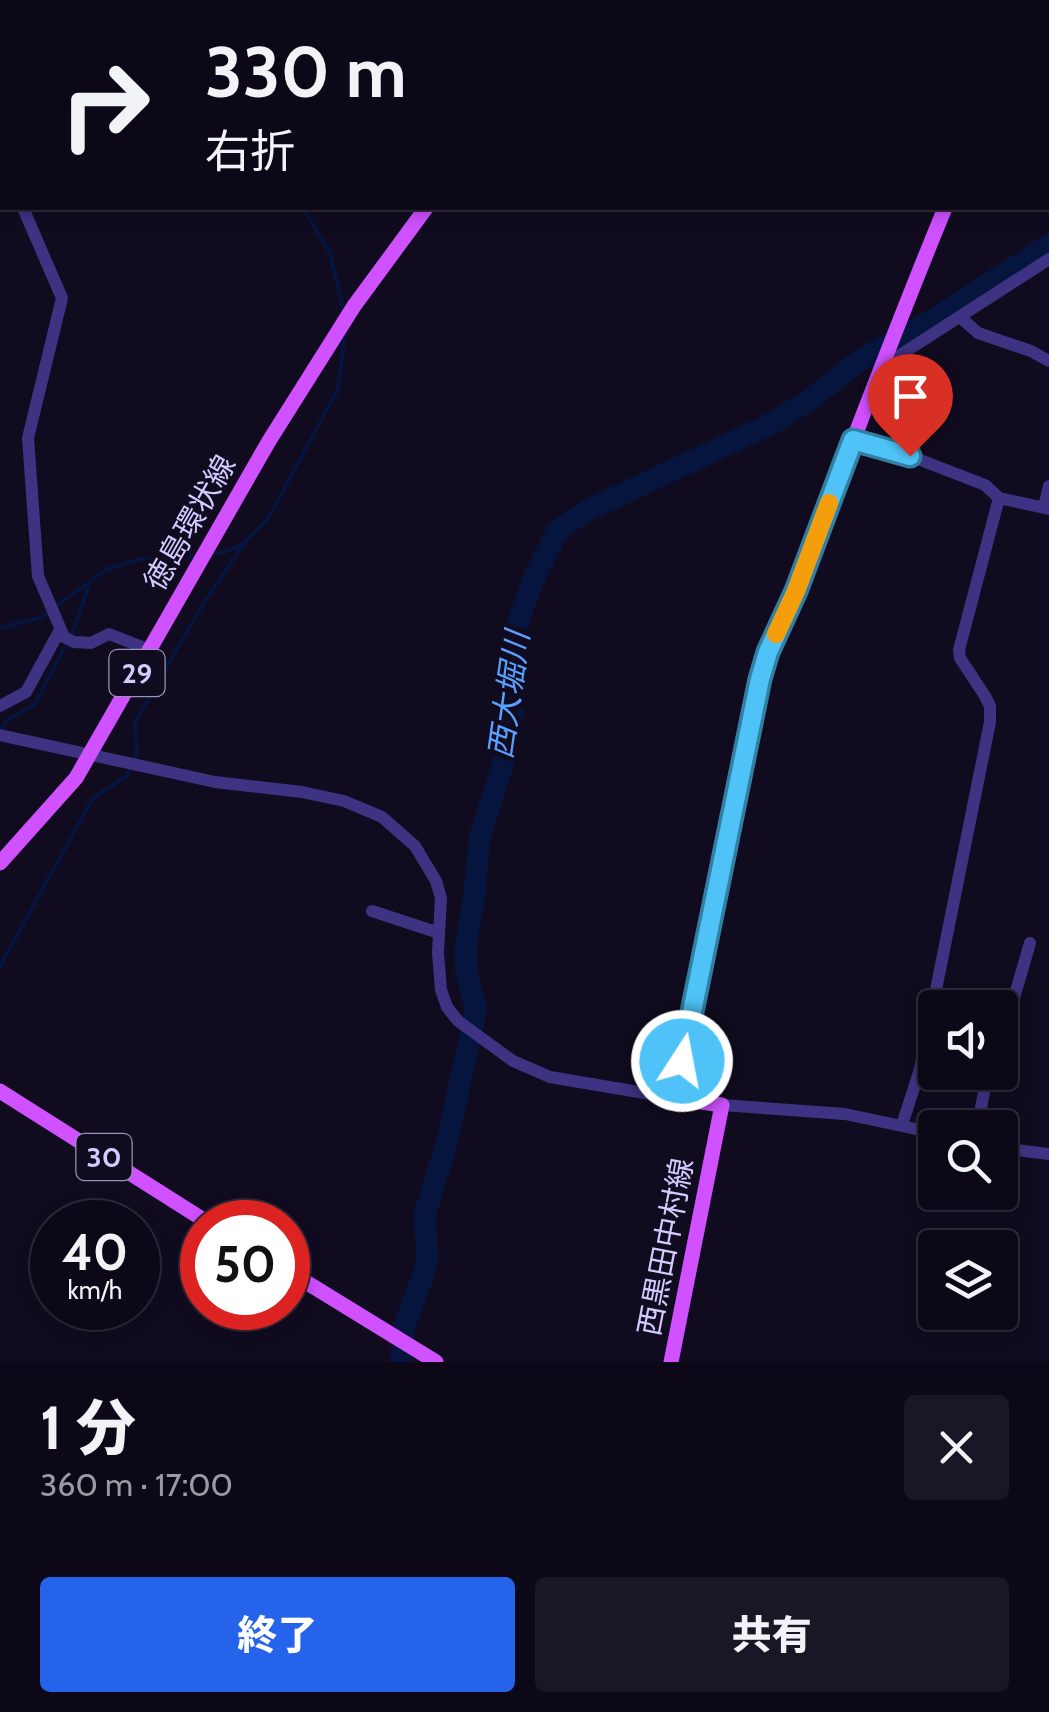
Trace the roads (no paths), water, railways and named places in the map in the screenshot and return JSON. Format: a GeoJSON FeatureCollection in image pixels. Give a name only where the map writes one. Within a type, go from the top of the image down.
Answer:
{"type":"FeatureCollection","features":[{"type":"Feature","properties":{"kind":"main road","name":"徳島環状線"},"geometry":{"type":"LineString","coordinates":[[0,863],[64,793],[90,755],[326,348],[425,210]]}},
{"type":"Feature","properties":{"kind":"main road"},"geometry":{"type":"LineString","coordinates":[[722,1105],[674,1098],[760,679],[944,210]]}},
{"type":"Feature","properties":{"kind":"main road","name":"30"},"geometry":{"type":"LineString","coordinates":[[0,1090],[180,1204]]}},
{"type":"Feature","properties":{"kind":"main road","name":"西黒田中村線"},"geometry":{"type":"LineString","coordinates":[[672,1362],[722,1105]]}},
{"type":"Feature","properties":{"kind":"main road"},"geometry":{"type":"LineString","coordinates":[[310,1285],[436,1362]]}},
{"type":"Feature","properties":{"kind":"street"},"geometry":{"type":"LineString","coordinates":[[26,214],[62,298],[28,438],[38,576],[64,633],[90,643],[109,634],[150,650]]}},
{"type":"Feature","properties":{"kind":"street"},"geometry":{"type":"LineString","coordinates":[[882,361],[1049,259]]}},
{"type":"Feature","properties":{"kind":"street"},"geometry":{"type":"LineString","coordinates":[[960,316],[978,333],[1032,351],[1049,362]]}},
{"type":"Feature","properties":{"kind":"street"},"geometry":{"type":"LineString","coordinates":[[853,440],[910,456],[985,485],[999,498],[1046,508],[1049,486]]}},
{"type":"Feature","properties":{"kind":"street"},"geometry":{"type":"LineString","coordinates":[[902,1126],[920,1069],[990,722],[990,706],[959,650],[999,498]]}},
{"type":"Feature","properties":{"kind":"street"},"geometry":{"type":"LineString","coordinates":[[0,706],[26,692],[64,633]]}},
{"type":"Feature","properties":{"kind":"street"},"geometry":{"type":"LineString","coordinates":[[2,735],[215,782],[344,801],[382,817],[415,846],[436,880],[441,898],[441,990],[447,1008],[466,1028],[513,1061],[550,1077],[674,1098]]}},
{"type":"Feature","properties":{"kind":"street"},"geometry":{"type":"LineString","coordinates":[[372,911],[439,933]]}},
{"type":"Feature","properties":{"kind":"street"},"geometry":{"type":"LineString","coordinates":[[1017,990],[1030,943]]}},
{"type":"Feature","properties":{"kind":"street"},"geometry":{"type":"LineString","coordinates":[[722,1105],[845,1114],[918,1129]]}},
{"type":"Feature","properties":{"kind":"street"},"geometry":{"type":"LineString","coordinates":[[1018,1150],[1049,1154]]}},
{"type":"Feature","properties":{"kind":"waterway"},"geometry":{"type":"LineString","coordinates":[[304,210],[330,253],[344,313]]}},
{"type":"Feature","properties":{"kind":"waterway","name":"西大堀川"},"geometry":{"type":"LineString","coordinates":[[401,1362],[404,1327],[427,1257],[425,1214],[447,1142],[476,1010],[466,971],[466,943],[480,836],[512,728],[518,622],[558,530],[586,511],[773,423],[860,360],[928,323],[1049,245]]}},
{"type":"Feature","properties":{"kind":"waterway"},"geometry":{"type":"LineString","coordinates":[[211,554],[244,543],[268,519],[338,389],[346,327]]}},
{"type":"Feature","properties":{"kind":"waterway"},"geometry":{"type":"LineString","coordinates":[[134,760],[135,722],[205,601],[243,545]]}},
{"type":"Feature","properties":{"kind":"waterway"},"geometry":{"type":"LineString","coordinates":[[55,607],[107,569],[140,559],[196,557]]}},
{"type":"Feature","properties":{"kind":"waterway"},"geometry":{"type":"LineString","coordinates":[[72,634],[90,582]]}},
{"type":"Feature","properties":{"kind":"waterway"},"geometry":{"type":"LineString","coordinates":[[0,628],[47,613]]}},
{"type":"Feature","properties":{"kind":"waterway"},"geometry":{"type":"LineString","coordinates":[[0,732],[7,720],[34,705],[67,643]]}},
{"type":"Feature","properties":{"kind":"waterway"},"geometry":{"type":"LineString","coordinates":[[0,966],[93,798],[127,776],[130,768]]}}]}
